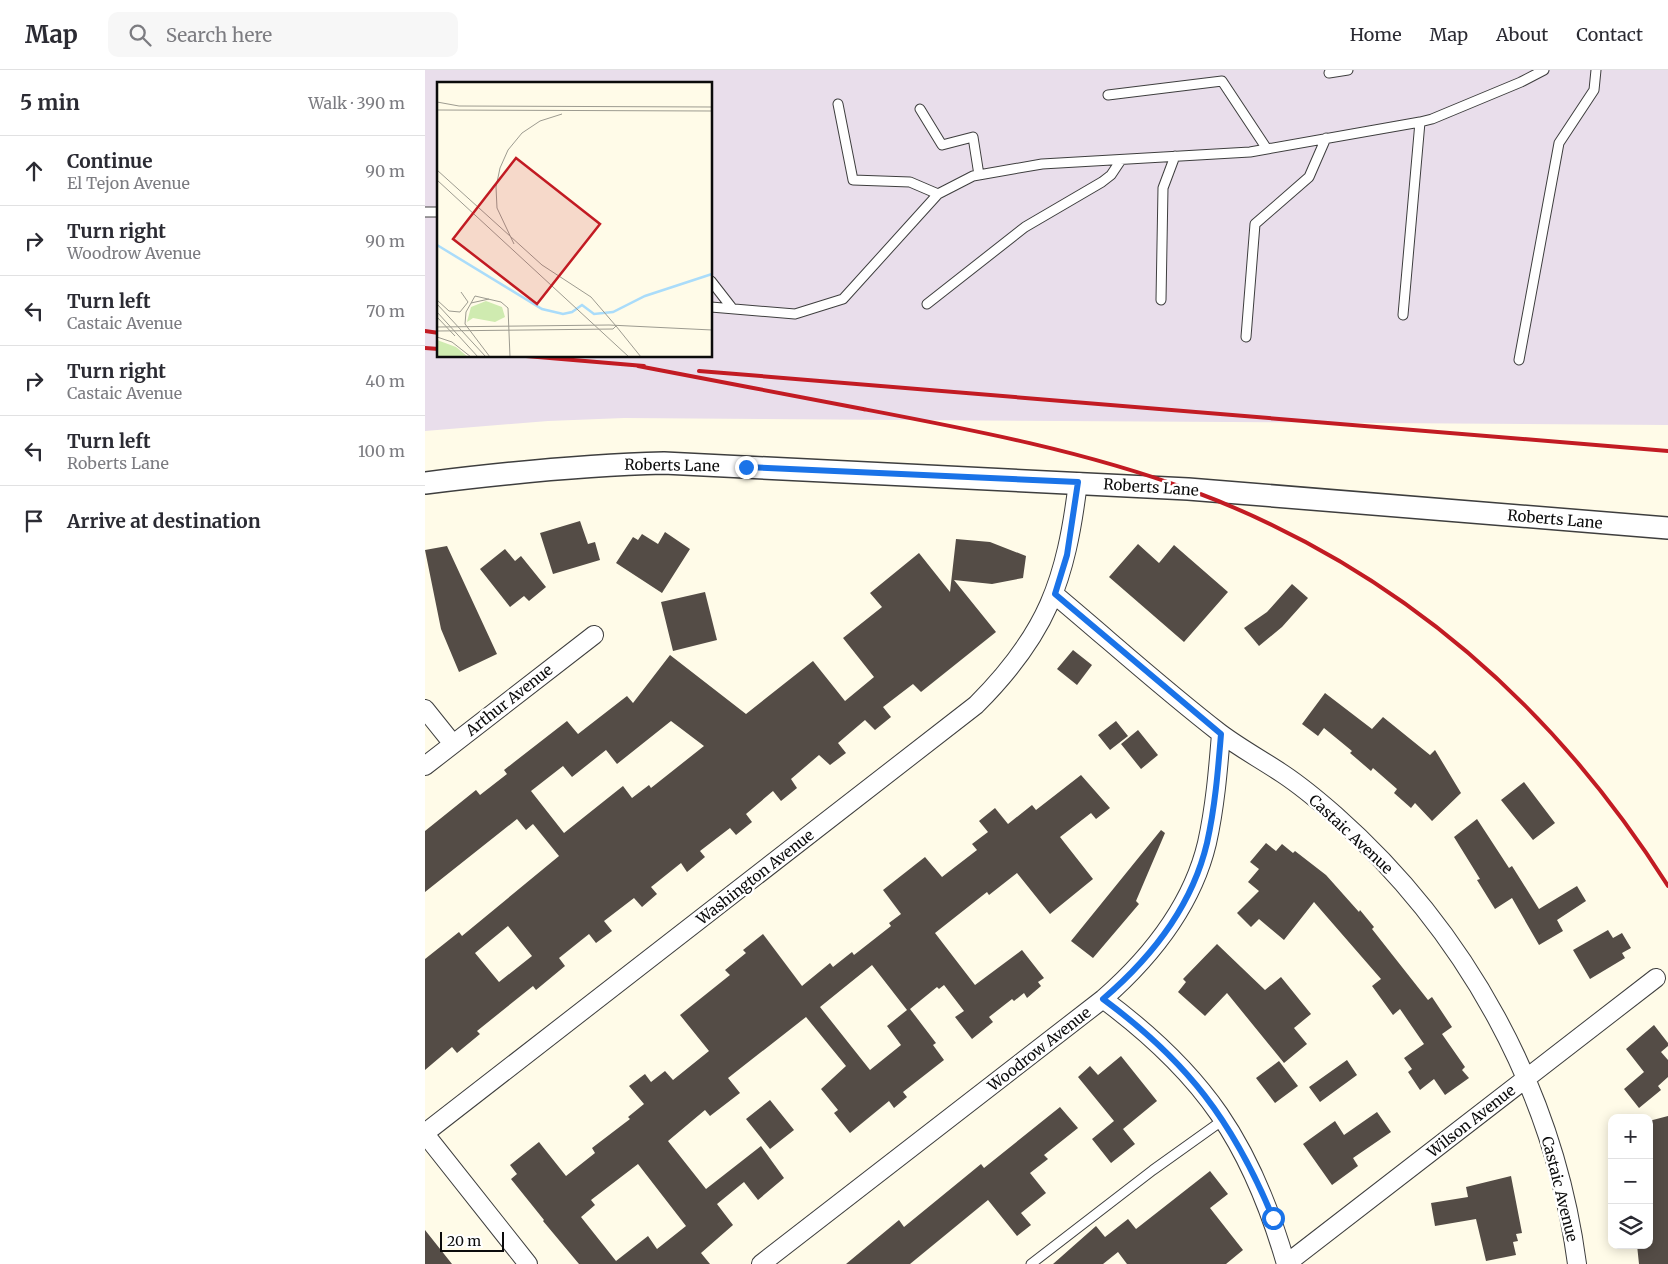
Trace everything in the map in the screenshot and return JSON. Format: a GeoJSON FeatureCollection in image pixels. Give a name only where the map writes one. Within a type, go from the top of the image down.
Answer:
{"type":"FeatureCollection","features":[{"type":"Feature","properties":{"kind":"street","name":"Roberts Lane"},"geometry":{"type":"LineString","coordinates":[[425,483],[522,470],[603,464],[664,463],[1078,482],[1668,528]]}},
{"type":"Feature","properties":{"kind":"street"},"geometry":{"type":"LineString","coordinates":[[1055,594],[1067,555],[1078,482]]}},
{"type":"Feature","properties":{"kind":"street","name":"Castaic Avenue"},"geometry":{"type":"LineString","coordinates":[[1055,594],[1221,734],[1285,775],[1334,814],[1380,857],[1422,905],[1460,955],[1499,1020],[1526,1078],[1559,1174],[1577,1264]]}},
{"type":"Feature","properties":{"kind":"street","name":"Washington Avenue"},"geometry":{"type":"LineString","coordinates":[[425,1133],[976,705],[1005,676],[1026,648],[1055,594]]}},
{"type":"Feature","properties":{"kind":"street","name":"Arthur Avenue"},"geometry":{"type":"LineString","coordinates":[[425,766],[594,635]]}},
{"type":"Feature","properties":{"kind":"street"},"geometry":{"type":"LineString","coordinates":[[425,709],[453,744]]}},
{"type":"Feature","properties":{"kind":"street","name":"Woodrow Avenue"},"geometry":{"type":"LineString","coordinates":[[761,1264],[1103,999],[1130,976],[1154,949],[1177,915],[1195,879],[1207,845],[1214,805],[1221,734]]}},
{"type":"Feature","properties":{"kind":"street","name":"Wilson Avenue"},"geometry":{"type":"LineString","coordinates":[[1286,1264],[1656,978]]}},
{"type":"Feature","properties":{"kind":"street"},"geometry":{"type":"LineString","coordinates":[[1103,999],[1140,1026],[1168,1052],[1203,1092],[1223,1120],[1255,1175],[1273,1218],[1286,1264]]}},
{"type":"Feature","properties":{"kind":"street"},"geometry":{"type":"LineString","coordinates":[[425,1133],[528,1264]]}},
{"type":"Feature","properties":{"kind":"lane"},"geometry":{"type":"LineString","coordinates":[[1329,73],[1348,70]]}},
{"type":"Feature","properties":{"kind":"lane"},"geometry":{"type":"LineString","coordinates":[[713,307],[795,314],[843,299],[937,194],[979,175],[1043,164],[1267,149],[1420,122],[1494,94],[1544,70]]}},
{"type":"Feature","properties":{"kind":"lane"},"geometry":{"type":"LineString","coordinates":[[1519,360],[1559,143],[1594,90],[1596,70]]}},
{"type":"Feature","properties":{"kind":"lane"},"geometry":{"type":"LineString","coordinates":[[1108,95],[1222,81],[1267,149]]}},
{"type":"Feature","properties":{"kind":"lane"},"geometry":{"type":"LineString","coordinates":[[837,104],[853,180],[910,182],[937,194]]}},
{"type":"Feature","properties":{"kind":"lane"},"geometry":{"type":"LineString","coordinates":[[920,110],[942,145],[973,137],[979,175]]}},
{"type":"Feature","properties":{"kind":"lane"},"geometry":{"type":"LineString","coordinates":[[1403,315],[1420,122]]}},
{"type":"Feature","properties":{"kind":"lane"},"geometry":{"type":"LineString","coordinates":[[1246,336],[1255,224],[1309,177],[1326,138]]}},
{"type":"Feature","properties":{"kind":"lane"},"geometry":{"type":"LineString","coordinates":[[1161,300],[1163,188],[1175,156]]}},
{"type":"Feature","properties":{"kind":"lane"},"geometry":{"type":"LineString","coordinates":[[927,304],[1025,227],[1102,182],[1111,175],[1121,160]]}},
{"type":"Feature","properties":{"kind":"lane"},"geometry":{"type":"LineString","coordinates":[[713,284],[732,308]]}},
{"type":"Feature","properties":{"kind":"lane"},"geometry":{"type":"LineString","coordinates":[[1031,1264],[1153,1170],[1223,1120]]}},
{"type":"Feature","properties":{"kind":"shaded area"},"geometry":{"type":"Polygon","coordinates":[[[425,70],[1668,70],[1668,425],[624,418],[548,421],[425,431],[425,70]]]}},
{"type":"Feature","properties":{"kind":"building"},"geometry":{"type":"Polygon","coordinates":[[[580,521],[588,544],[595,542],[600,560],[553,574],[540,533],[580,521]]]}},
{"type":"Feature","properties":{"kind":"building"},"geometry":{"type":"Polygon","coordinates":[[[665,532],[690,549],[662,593],[616,563],[633,537],[638,540],[642,534],[658,544],[665,532]]]}},
{"type":"Feature","properties":{"kind":"building"},"geometry":{"type":"Polygon","coordinates":[[[956,539],[990,542],[1026,556],[1023,578],[992,584],[954,580],[996,632],[921,692],[913,684],[883,707],[891,717],[875,730],[865,720],[838,743],[846,753],[830,765],[819,755],[791,779],[797,788],[781,801],[773,791],[746,814],[752,822],[736,835],[730,828],[700,851],[705,857],[687,872],[681,863],[651,887],[657,894],[642,907],[634,898],[604,921],[612,931],[596,943],[589,934],[559,958],[565,966],[536,990],[533,986],[477,1031],[480,1034],[457,1053],[452,1047],[425,1070],[425,959],[459,932],[462,936],[559,856],[533,824],[526,830],[517,819],[425,892],[425,831],[476,790],[480,795],[507,774],[504,770],[567,721],[578,734],[627,696],[633,703],[670,655],[746,714],[813,661],[845,701],[874,677],[843,638],[882,607],[870,593],[919,553],[950,592],[956,539]],[[671,721],[617,764],[606,750],[572,777],[563,766],[531,791],[564,833],[623,786],[632,798],[649,785],[651,788],[704,746],[671,721]],[[508,926],[475,953],[499,982],[532,956],[508,926]]]}},
{"type":"Feature","properties":{"kind":"building"},"geometry":{"type":"Polygon","coordinates":[[[1138,544],[1159,563],[1174,545],[1228,592],[1184,642],[1109,577],[1138,544]]]}},
{"type":"Feature","properties":{"kind":"building"},"geometry":{"type":"Polygon","coordinates":[[[447,546],[497,654],[459,672],[441,629],[425,550],[447,546]]]}},
{"type":"Feature","properties":{"kind":"building"},"geometry":{"type":"Polygon","coordinates":[[[505,549],[515,561],[521,556],[546,587],[529,601],[524,596],[510,607],[480,569],[505,549]]]}},
{"type":"Feature","properties":{"kind":"building"},"geometry":{"type":"Polygon","coordinates":[[[1292,584],[1308,598],[1282,627],[1259,646],[1244,628],[1267,612],[1292,584]]]}},
{"type":"Feature","properties":{"kind":"building"},"geometry":{"type":"Polygon","coordinates":[[[705,592],[717,640],[673,651],[661,602],[705,592]]]}},
{"type":"Feature","properties":{"kind":"building"},"geometry":{"type":"Polygon","coordinates":[[[1073,650],[1092,665],[1077,685],[1057,669],[1073,650]]]}},
{"type":"Feature","properties":{"kind":"building"},"geometry":{"type":"Polygon","coordinates":[[[1325,693],[1372,729],[1383,717],[1430,755],[1435,750],[1461,793],[1432,821],[1415,803],[1411,808],[1394,793],[1397,789],[1373,768],[1371,771],[1350,753],[1352,751],[1324,728],[1318,736],[1302,724],[1325,693]]]}},
{"type":"Feature","properties":{"kind":"building"},"geometry":{"type":"Polygon","coordinates":[[[1116,721],[1128,736],[1110,750],[1098,735],[1116,721]]]}},
{"type":"Feature","properties":{"kind":"building"},"geometry":{"type":"Polygon","coordinates":[[[1138,730],[1158,755],[1141,769],[1121,744],[1138,730]]]}},
{"type":"Feature","properties":{"kind":"building"},"geometry":{"type":"Polygon","coordinates":[[[1081,775],[1110,808],[1096,819],[1091,813],[1060,837],[1093,879],[1050,914],[1017,873],[989,895],[987,892],[935,933],[975,985],[1022,950],[1044,978],[1038,982],[1041,986],[1027,998],[1024,993],[1014,1001],[1012,999],[989,1017],[993,1022],[972,1039],[955,1017],[964,1011],[944,985],[939,989],[937,987],[910,1009],[936,1043],[933,1045],[944,1060],[903,1092],[907,1097],[894,1108],[889,1101],[850,1133],[834,1113],[838,1110],[821,1089],[846,1066],[806,1017],[728,1078],[740,1093],[710,1116],[705,1110],[668,1141],[706,1189],[761,1146],[784,1178],[758,1200],[744,1182],[717,1204],[733,1225],[701,1253],[710,1264],[579,1264],[511,1179],[517,1174],[510,1165],[539,1142],[566,1176],[595,1153],[592,1148],[630,1119],[628,1117],[644,1104],[629,1086],[645,1074],[651,1082],[665,1071],[673,1080],[709,1051],[680,1015],[730,975],[725,970],[746,953],[743,950],[763,934],[802,986],[830,963],[833,967],[852,952],[854,955],[891,926],[889,923],[901,914],[883,890],[925,857],[942,877],[977,850],[972,844],[988,832],[979,821],[995,808],[1008,824],[1032,805],[1036,810],[1081,775]],[[872,965],[820,1007],[870,1070],[901,1045],[887,1026],[907,1010],[872,965]],[[638,1164],[591,1200],[595,1205],[581,1217],[616,1261],[648,1236],[657,1249],[686,1226],[638,1164]]]}},
{"type":"Feature","properties":{"kind":"building"},"geometry":{"type":"Polygon","coordinates":[[[1524,782],[1555,823],[1533,840],[1501,800],[1524,782]]]}},
{"type":"Feature","properties":{"kind":"building"},"geometry":{"type":"Polygon","coordinates":[[[1477,819],[1509,868],[1512,866],[1539,909],[1577,886],[1586,901],[1557,920],[1563,931],[1539,945],[1512,898],[1495,909],[1477,880],[1480,879],[1454,837],[1477,819]]]}},
{"type":"Feature","properties":{"kind":"building"},"geometry":{"type":"Polygon","coordinates":[[[1161,830],[1165,833],[1136,901],[1139,904],[1093,958],[1071,941],[1161,830]]]}},
{"type":"Feature","properties":{"kind":"building"},"geometry":{"type":"Polygon","coordinates":[[[1266,843],[1276,851],[1282,844],[1293,853],[1295,851],[1326,875],[1359,912],[1360,910],[1374,927],[1372,929],[1428,1000],[1432,997],[1452,1027],[1442,1034],[1465,1067],[1462,1070],[1469,1078],[1445,1095],[1434,1079],[1420,1090],[1408,1072],[1412,1069],[1404,1058],[1424,1044],[1400,1009],[1393,1015],[1372,986],[1381,979],[1314,902],[1284,940],[1259,919],[1251,927],[1237,913],[1259,891],[1248,882],[1259,869],[1250,862],[1266,843]]]}},
{"type":"Feature","properties":{"kind":"building"},"geometry":{"type":"Polygon","coordinates":[[[1608,930],[1613,938],[1622,933],[1631,948],[1622,953],[1625,958],[1590,979],[1573,950],[1608,930]]]}},
{"type":"Feature","properties":{"kind":"building"},"geometry":{"type":"Polygon","coordinates":[[[1217,944],[1265,990],[1281,977],[1311,1014],[1294,1028],[1307,1044],[1284,1063],[1227,993],[1205,1016],[1178,992],[1186,982],[1183,979],[1217,944]]]}},
{"type":"Feature","properties":{"kind":"building"},"geometry":{"type":"Polygon","coordinates":[[[1654,1025],[1668,1043],[1668,1046],[1661,1052],[1668,1060],[1668,1077],[1658,1086],[1661,1090],[1639,1108],[1624,1089],[1644,1072],[1626,1049],[1654,1025]]]}},
{"type":"Feature","properties":{"kind":"building"},"geometry":{"type":"Polygon","coordinates":[[[1121,1056],[1157,1101],[1123,1129],[1135,1144],[1111,1163],[1092,1139],[1114,1121],[1078,1077],[1090,1066],[1098,1075],[1121,1056]]]}},
{"type":"Feature","properties":{"kind":"building"},"geometry":{"type":"Polygon","coordinates":[[[1347,1060],[1357,1075],[1320,1102],[1309,1087],[1347,1060]]]}},
{"type":"Feature","properties":{"kind":"building"},"geometry":{"type":"Polygon","coordinates":[[[1279,1061],[1298,1086],[1275,1103],[1256,1078],[1279,1061]]]}},
{"type":"Feature","properties":{"kind":"building"},"geometry":{"type":"Polygon","coordinates":[[[770,1100],[794,1130],[770,1149],[746,1119],[770,1100]]]}},
{"type":"Feature","properties":{"kind":"building"},"geometry":{"type":"Polygon","coordinates":[[[1060,1107],[1078,1128],[1044,1155],[1048,1159],[1030,1173],[1046,1193],[1021,1213],[1031,1225],[1017,1236],[988,1200],[910,1264],[846,1264],[899,1220],[904,1227],[981,1164],[984,1168],[1060,1107]]]}},
{"type":"Feature","properties":{"kind":"building"},"geometry":{"type":"Polygon","coordinates":[[[1377,1112],[1391,1132],[1353,1158],[1358,1166],[1332,1185],[1303,1144],[1335,1121],[1344,1135],[1377,1112]]]}},
{"type":"Feature","properties":{"kind":"building"},"geometry":{"type":"Polygon","coordinates":[[[1668,1116],[1668,1264],[1639,1264],[1637,1249],[1653,1249],[1653,1120],[1668,1116]]]}},
{"type":"Feature","properties":{"kind":"building"},"geometry":{"type":"Polygon","coordinates":[[[1210,1171],[1228,1194],[1210,1208],[1243,1250],[1226,1264],[1127,1264],[1118,1252],[1103,1264],[1053,1264],[1096,1226],[1105,1237],[1128,1219],[1136,1229],[1210,1171]]]}},
{"type":"Feature","properties":{"kind":"building"},"geometry":{"type":"Polygon","coordinates":[[[1511,1176],[1522,1233],[1516,1234],[1518,1241],[1513,1242],[1516,1255],[1486,1261],[1476,1219],[1435,1226],[1431,1203],[1468,1197],[1466,1187],[1511,1176]]]}},
{"type":"Feature","properties":{"kind":"building"},"geometry":{"type":"Polygon","coordinates":[[[425,1230],[452,1264],[425,1264],[425,1230]]]}},
{"type":"Feature","properties":{"kind":"railway"},"geometry":{"type":"LineString","coordinates":[[425,331],[437,333]]}},
{"type":"Feature","properties":{"kind":"railway"},"geometry":{"type":"LineString","coordinates":[[425,348],[437,349]]}},
{"type":"Feature","properties":{"kind":"railway"},"geometry":{"type":"LineString","coordinates":[[550,358],[644,366]]}},
{"type":"Feature","properties":{"kind":"railway"},"geometry":{"type":"LineString","coordinates":[[638,366],[946,425],[1069,453],[1150,476],[1190,490],[1264,521],[1334,558],[1400,600],[1462,648],[1520,700],[1573,758],[1623,820],[1668,886]]}},
{"type":"Feature","properties":{"kind":"railway"},"geometry":{"type":"LineString","coordinates":[[699,371],[1668,451]]}},
{"type":"Feature","properties":{"kind":"route"},"geometry":{"type":"LineString","coordinates":[[746,467],[1078,482],[1067,555],[1055,594],[1221,734],[1214,805],[1207,845],[1195,879],[1177,915],[1154,949],[1130,976],[1103,999],[1140,1026],[1168,1052],[1203,1092],[1230,1129],[1255,1175],[1273,1218]]}}]}
